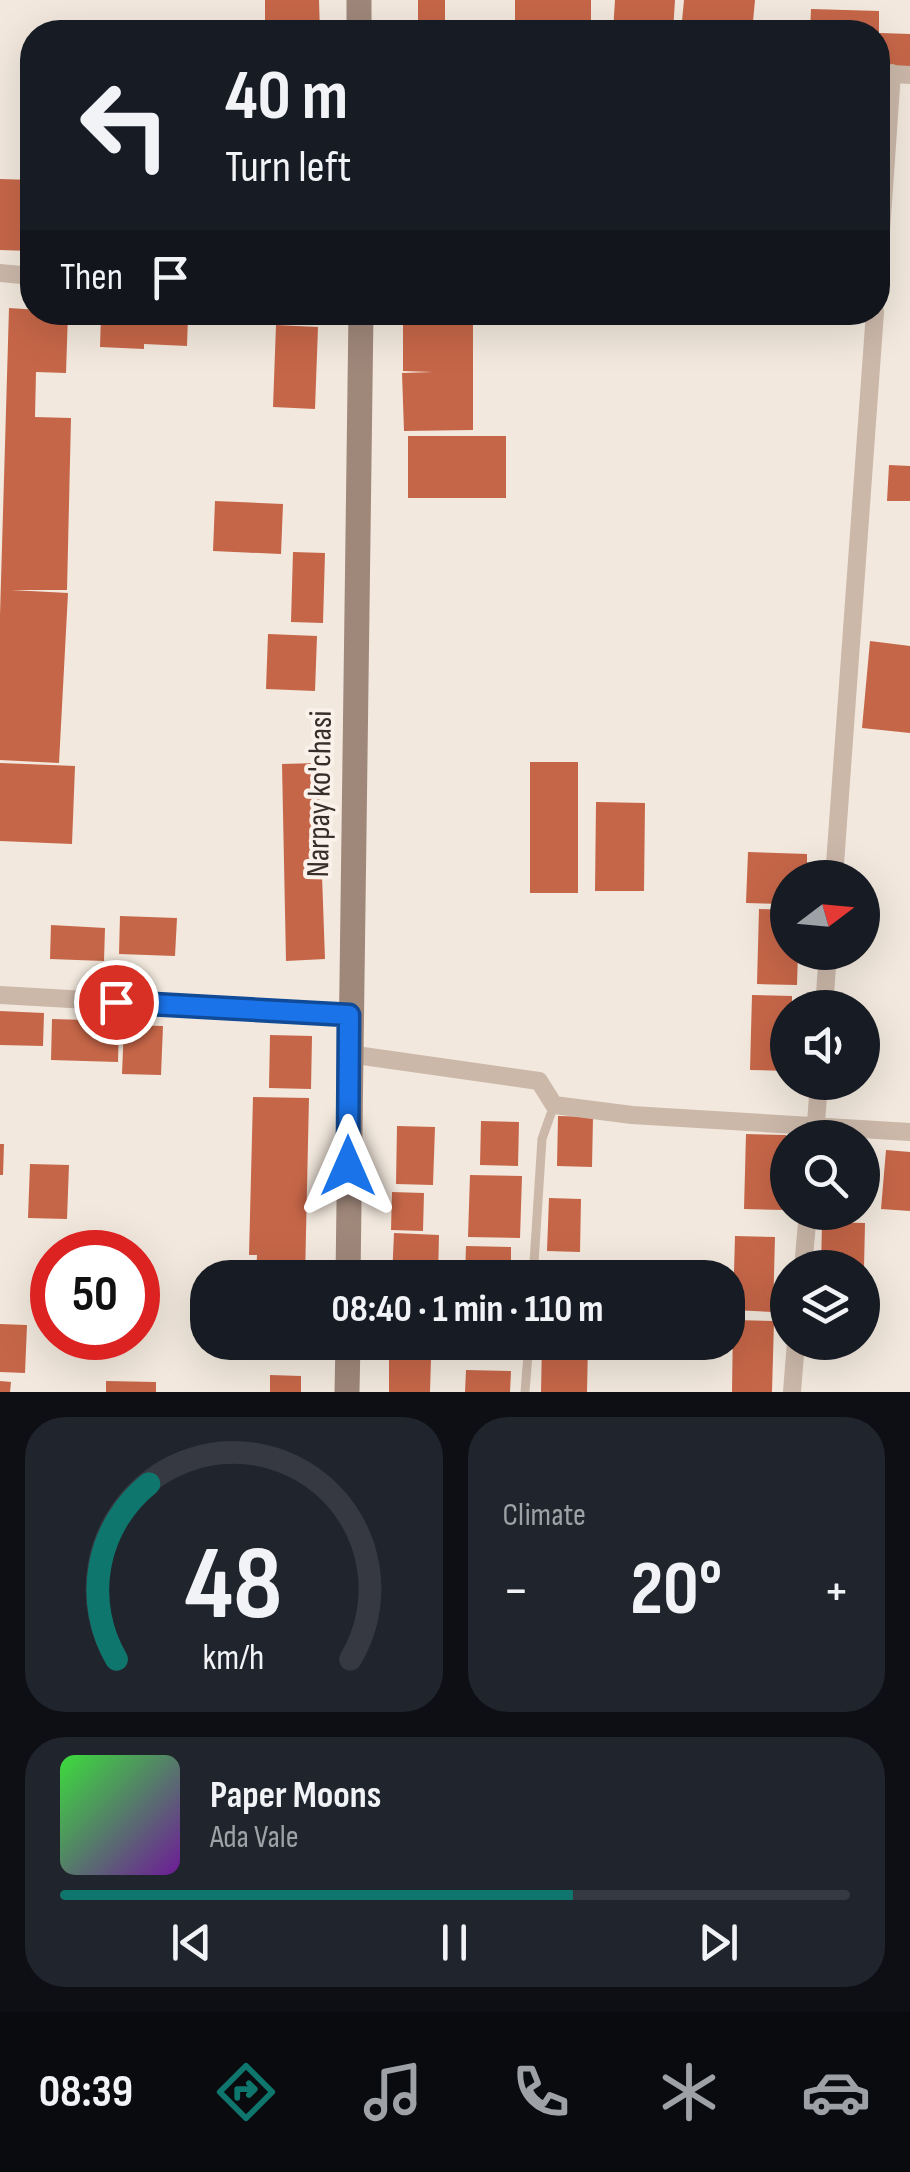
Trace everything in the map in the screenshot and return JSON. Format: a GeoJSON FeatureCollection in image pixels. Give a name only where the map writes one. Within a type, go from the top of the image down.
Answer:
{"type":"FeatureCollection","features":[{"type":"Feature","properties":{"kind":"main road","name":"Narpay ko'chasi"},"geometry":{"type":"LineString","coordinates":[[348,1260],[361,325]]}},
{"type":"Feature","properties":{"kind":"main road"},"geometry":{"type":"LineString","coordinates":[[348,1360],[348,1392]]}},
{"type":"Feature","properties":{"kind":"street"},"geometry":{"type":"LineString","coordinates":[[890,114],[893,74]]}},
{"type":"Feature","properties":{"kind":"street"},"geometry":{"type":"LineString","coordinates":[[835,860],[874,325]]}},
{"type":"Feature","properties":{"kind":"street"},"geometry":{"type":"LineString","coordinates":[[0,995],[349,1015]]}},
{"type":"Feature","properties":{"kind":"street"},"geometry":{"type":"LineString","coordinates":[[349,1054],[539,1081],[554,1105],[770,1128]]}},
{"type":"Feature","properties":{"kind":"street"},"geometry":{"type":"LineString","coordinates":[[880,1132],[910,1132]]}},
{"type":"Feature","properties":{"kind":"street"},"geometry":{"type":"LineString","coordinates":[[792,1392],[795,1360]]}},
{"type":"Feature","properties":{"kind":"lane"},"geometry":{"type":"LineString","coordinates":[[534,1260],[542,1139],[554,1105]]}},
{"type":"Feature","properties":{"kind":"lane"},"geometry":{"type":"LineString","coordinates":[[526,1392],[528,1360]]}},
{"type":"Feature","properties":{"kind":"building"},"geometry":{"type":"Polygon","coordinates":[[[265,0],[319,0],[320,20],[265,20],[265,0]]]}},
{"type":"Feature","properties":{"kind":"building"},"geometry":{"type":"Polygon","coordinates":[[[418,0],[445,0],[445,20],[418,20],[418,0]]]}},
{"type":"Feature","properties":{"kind":"building"},"geometry":{"type":"Polygon","coordinates":[[[515,0],[591,0],[591,20],[515,20],[515,0]]]}},
{"type":"Feature","properties":{"kind":"building"},"geometry":{"type":"Polygon","coordinates":[[[615,0],[675,0],[674,20],[614,20],[615,0]]]}},
{"type":"Feature","properties":{"kind":"building"},"geometry":{"type":"Polygon","coordinates":[[[684,0],[755,0],[753,20],[682,20],[684,0]]]}},
{"type":"Feature","properties":{"kind":"building"},"geometry":{"type":"Polygon","coordinates":[[[811,9],[879,11],[879,20],[811,20],[811,9]]]}},
{"type":"Feature","properties":{"kind":"building"},"geometry":{"type":"Polygon","coordinates":[[[890,33],[910,34],[910,67],[890,66],[890,33]]]}},
{"type":"Feature","properties":{"kind":"building"},"geometry":{"type":"Polygon","coordinates":[[[0,179],[20,180],[20,251],[0,250],[0,179]]]}},
{"type":"Feature","properties":{"kind":"building"},"geometry":{"type":"Polygon","coordinates":[[[9,308],[20,309],[20,325],[68,325],[66,373],[36,372],[35,417],[71,418],[67,590],[11,590],[68,593],[59,763],[0,760],[9,308]]]}},
{"type":"Feature","properties":{"kind":"building"},"geometry":{"type":"Polygon","coordinates":[[[101,325],[188,325],[187,346],[100,347],[101,325]]]}},
{"type":"Feature","properties":{"kind":"building"},"geometry":{"type":"Polygon","coordinates":[[[276,325],[318,327],[315,409],[273,407],[276,325]]]}},
{"type":"Feature","properties":{"kind":"building"},"geometry":{"type":"Polygon","coordinates":[[[403,325],[473,325],[473,430],[404,431],[402,373],[433,372],[403,371],[403,325]]]}},
{"type":"Feature","properties":{"kind":"building"},"geometry":{"type":"Polygon","coordinates":[[[408,436],[506,436],[506,498],[408,498],[408,436]]]}},
{"type":"Feature","properties":{"kind":"building"},"geometry":{"type":"Polygon","coordinates":[[[889,465],[910,466],[910,501],[887,501],[889,465]]]}},
{"type":"Feature","properties":{"kind":"building"},"geometry":{"type":"Polygon","coordinates":[[[215,501],[283,504],[281,554],[213,551],[215,501]]]}},
{"type":"Feature","properties":{"kind":"building"},"geometry":{"type":"Polygon","coordinates":[[[293,552],[325,553],[323,623],[291,622],[293,552]]]}},
{"type":"Feature","properties":{"kind":"building"},"geometry":{"type":"Polygon","coordinates":[[[268,634],[317,636],[315,691],[266,689],[268,634]]]}},
{"type":"Feature","properties":{"kind":"building"},"geometry":{"type":"Polygon","coordinates":[[[870,641],[910,646],[910,733],[862,728],[870,641]]]}},
{"type":"Feature","properties":{"kind":"building"},"geometry":{"type":"Polygon","coordinates":[[[530,762],[578,762],[578,893],[530,893],[530,762]]]}},
{"type":"Feature","properties":{"kind":"building"},"geometry":{"type":"Polygon","coordinates":[[[0,763],[75,766],[72,844],[0,841],[0,763]]]}},
{"type":"Feature","properties":{"kind":"building"},"geometry":{"type":"Polygon","coordinates":[[[318,763],[325,959],[286,961],[282,764],[318,763]]]}},
{"type":"Feature","properties":{"kind":"building"},"geometry":{"type":"Polygon","coordinates":[[[596,802],[645,803],[644,891],[595,891],[596,802]]]}},
{"type":"Feature","properties":{"kind":"building"},"geometry":{"type":"Polygon","coordinates":[[[748,852],[807,854],[807,860],[770,860],[770,904],[746,903],[748,852]]]}},
{"type":"Feature","properties":{"kind":"building"},"geometry":{"type":"Polygon","coordinates":[[[759,909],[770,909],[770,970],[797,970],[797,985],[757,984],[759,909]]]}},
{"type":"Feature","properties":{"kind":"building"},"geometry":{"type":"Polygon","coordinates":[[[120,916],[177,918],[175,956],[119,954],[120,916]]]}},
{"type":"Feature","properties":{"kind":"building"},"geometry":{"type":"Polygon","coordinates":[[[51,925],[105,928],[104,961],[50,959],[51,925]]]}},
{"type":"Feature","properties":{"kind":"building"},"geometry":{"type":"Polygon","coordinates":[[[752,995],[770,995],[770,1071],[750,1070],[752,995]]]}},
{"type":"Feature","properties":{"kind":"building"},"geometry":{"type":"Polygon","coordinates":[[[0,1011],[44,1013],[43,1046],[0,1045],[0,1011]]]}},
{"type":"Feature","properties":{"kind":"building"},"geometry":{"type":"Polygon","coordinates":[[[52,1019],[119,1021],[118,1062],[51,1060],[52,1019]]]}},
{"type":"Feature","properties":{"kind":"building"},"geometry":{"type":"Polygon","coordinates":[[[124,1025],[163,1026],[161,1075],[122,1074],[124,1025]]]}},
{"type":"Feature","properties":{"kind":"building"},"geometry":{"type":"Polygon","coordinates":[[[270,1035],[312,1036],[311,1089],[269,1088],[270,1035]]]}},
{"type":"Feature","properties":{"kind":"building"},"geometry":{"type":"Polygon","coordinates":[[[253,1097],[309,1098],[305,1260],[257,1260],[257,1255],[249,1255],[253,1097]]]}},
{"type":"Feature","properties":{"kind":"building"},"geometry":{"type":"Polygon","coordinates":[[[558,1116],[593,1117],[592,1167],[557,1166],[558,1116]]]}},
{"type":"Feature","properties":{"kind":"building"},"geometry":{"type":"Polygon","coordinates":[[[481,1121],[519,1122],[518,1166],[480,1165],[481,1121]]]}},
{"type":"Feature","properties":{"kind":"building"},"geometry":{"type":"Polygon","coordinates":[[[397,1126],[435,1127],[433,1185],[396,1184],[397,1126]]]}},
{"type":"Feature","properties":{"kind":"building"},"geometry":{"type":"Polygon","coordinates":[[[746,1134],[770,1135],[770,1210],[744,1209],[746,1134]]]}},
{"type":"Feature","properties":{"kind":"building"},"geometry":{"type":"Polygon","coordinates":[[[0,1144],[4,1144],[3,1175],[0,1175],[0,1144]]]}},
{"type":"Feature","properties":{"kind":"building"},"geometry":{"type":"Polygon","coordinates":[[[886,1150],[910,1152],[910,1211],[881,1209],[886,1150]]]}},
{"type":"Feature","properties":{"kind":"building"},"geometry":{"type":"Polygon","coordinates":[[[30,1164],[69,1165],[67,1219],[28,1218],[30,1164]]]}},
{"type":"Feature","properties":{"kind":"building"},"geometry":{"type":"Polygon","coordinates":[[[470,1175],[522,1176],[520,1238],[468,1237],[470,1175]]]}},
{"type":"Feature","properties":{"kind":"building"},"geometry":{"type":"Polygon","coordinates":[[[392,1192],[424,1193],[423,1231],[391,1230],[392,1192]]]}},
{"type":"Feature","properties":{"kind":"building"},"geometry":{"type":"Polygon","coordinates":[[[549,1198],[581,1199],[580,1252],[547,1251],[549,1198]]]}},
{"type":"Feature","properties":{"kind":"building"},"geometry":{"type":"Polygon","coordinates":[[[822,1230],[865,1230],[864,1250],[821,1250],[822,1230]]]}},
{"type":"Feature","properties":{"kind":"building"},"geometry":{"type":"Polygon","coordinates":[[[394,1233],[439,1235],[438,1260],[393,1260],[394,1233]]]}},
{"type":"Feature","properties":{"kind":"building"},"geometry":{"type":"Polygon","coordinates":[[[735,1236],[775,1237],[775,1250],[770,1250],[770,1312],[745,1311],[745,1260],[734,1260],[735,1236]]]}},
{"type":"Feature","properties":{"kind":"building"},"geometry":{"type":"Polygon","coordinates":[[[466,1246],[511,1247],[511,1260],[466,1260],[466,1246]]]}},
{"type":"Feature","properties":{"kind":"building"},"geometry":{"type":"Polygon","coordinates":[[[745,1320],[770,1321],[772,1392],[732,1392],[732,1360],[745,1360],[745,1320]]]}},
{"type":"Feature","properties":{"kind":"building"},"geometry":{"type":"Polygon","coordinates":[[[0,1324],[27,1325],[25,1373],[0,1372],[0,1324]]]}},
{"type":"Feature","properties":{"kind":"building"},"geometry":{"type":"Polygon","coordinates":[[[389,1360],[431,1360],[430,1392],[389,1392],[389,1360]]]}},
{"type":"Feature","properties":{"kind":"building"},"geometry":{"type":"Polygon","coordinates":[[[542,1360],[588,1360],[587,1392],[541,1392],[542,1360]]]}},
{"type":"Feature","properties":{"kind":"building"},"geometry":{"type":"Polygon","coordinates":[[[466,1370],[511,1371],[510,1392],[465,1392],[466,1370]]]}},
{"type":"Feature","properties":{"kind":"building"},"geometry":{"type":"Polygon","coordinates":[[[270,1375],[301,1376],[301,1392],[270,1392],[270,1375]]]}},
{"type":"Feature","properties":{"kind":"building"},"geometry":{"type":"Polygon","coordinates":[[[0,1381],[11,1382],[10,1392],[0,1392],[0,1381]]]}},
{"type":"Feature","properties":{"kind":"building"},"geometry":{"type":"Polygon","coordinates":[[[106,1381],[156,1382],[156,1392],[106,1392],[106,1381]]]}},
{"type":"Feature","properties":{"kind":"route"},"geometry":{"type":"LineString","coordinates":[[116,1002],[349,1015],[348,1166]]}}]}
